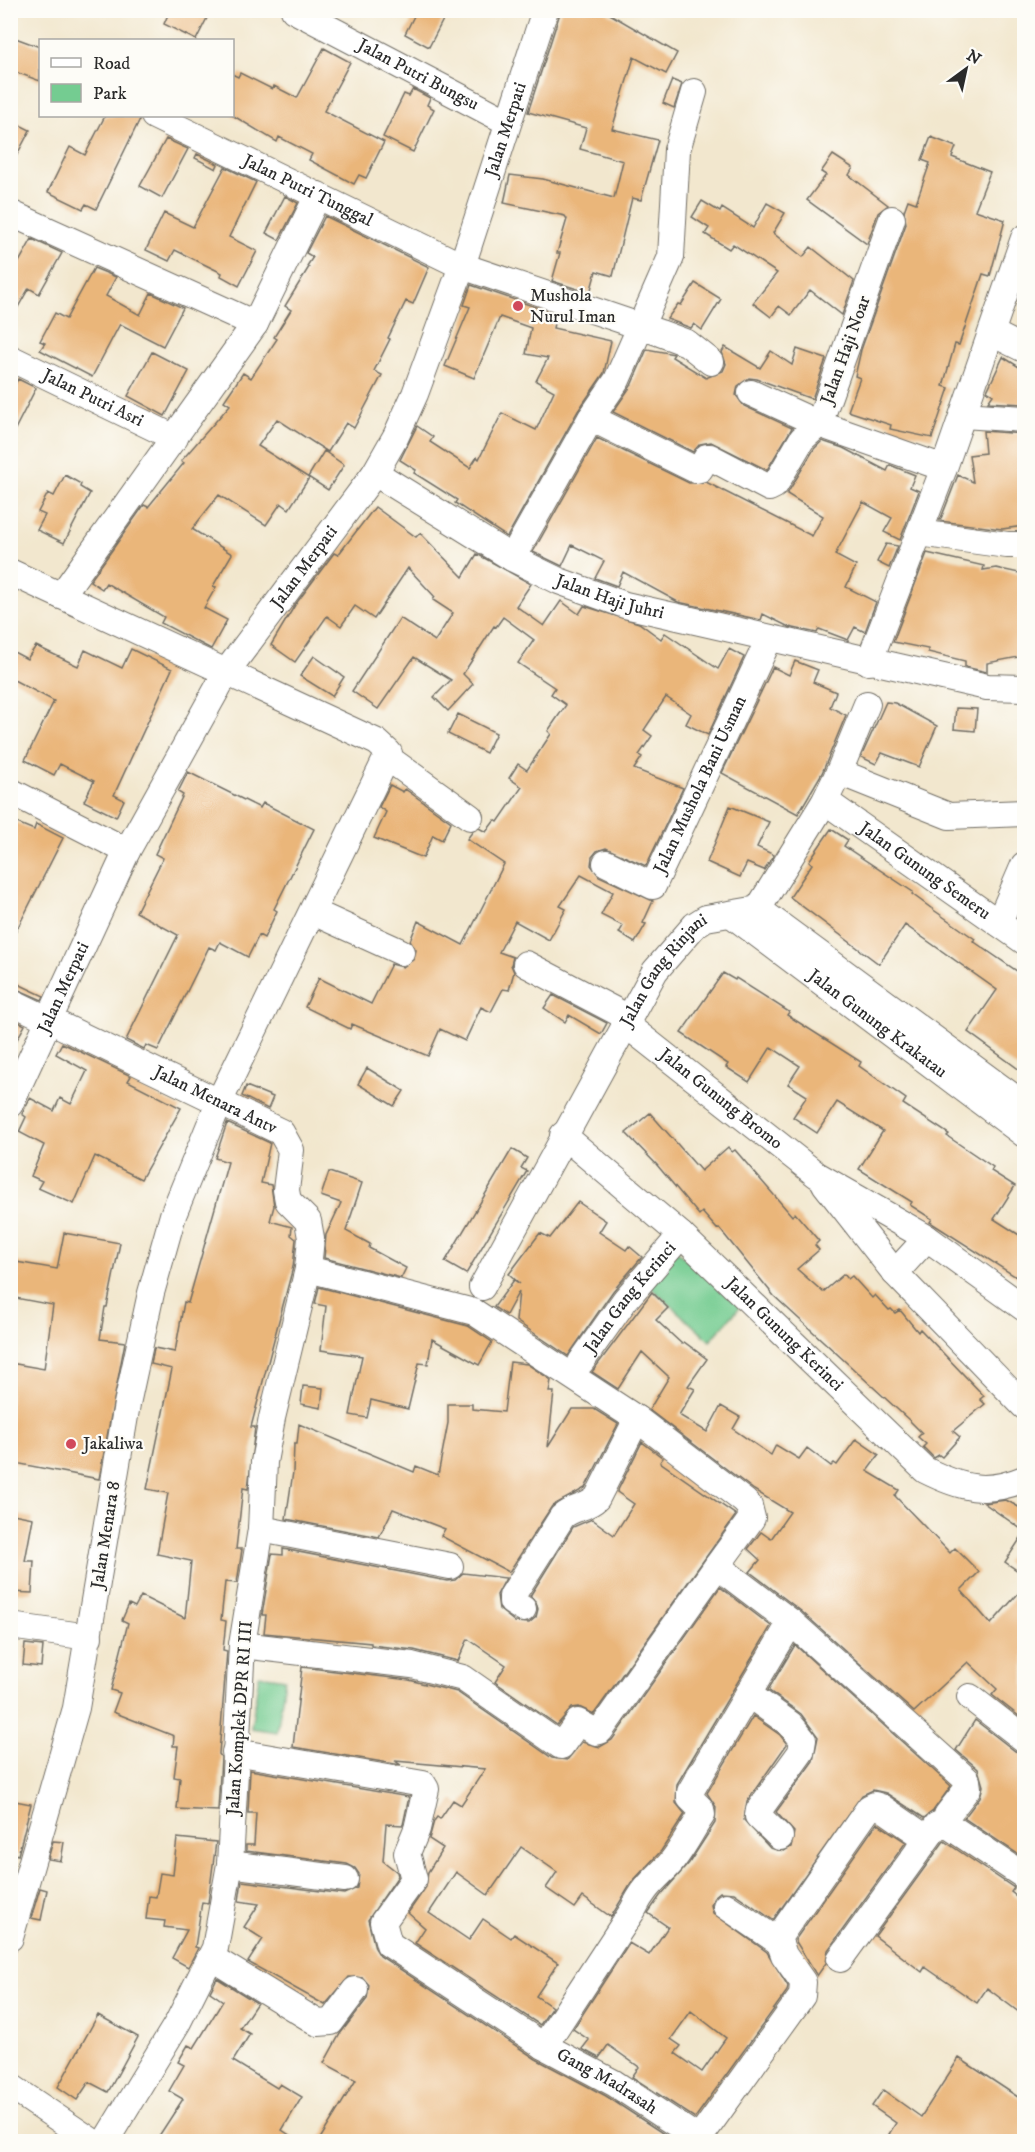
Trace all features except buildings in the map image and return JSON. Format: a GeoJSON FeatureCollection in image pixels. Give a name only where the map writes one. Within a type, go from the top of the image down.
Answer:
{"type":"FeatureCollection","features":[{"type":"Feature","properties":{"kind":"street","name":"Jalan Putri Bungsu"},"geometry":{"type":"LineString","coordinates":[[294,10],[508,122]]}},
{"type":"Feature","properties":{"kind":"street","name":"Jalan Merpati"},"geometry":{"type":"LineString","coordinates":[[10,1104],[127,850],[227,671],[375,473],[416,394],[462,267],[545,10]]}},
{"type":"Feature","properties":{"kind":"street"},"geometry":{"type":"LineString","coordinates":[[512,558],[591,418],[617,380],[671,257],[677,150],[694,92]]}},
{"type":"Feature","properties":{"kind":"street","name":"Jalan Putri Tunggal"},"geometry":{"type":"LineString","coordinates":[[156,117],[462,267],[687,343],[711,362]]}},
{"type":"Feature","properties":{"kind":"street"},"geometry":{"type":"LineString","coordinates":[[61,596],[255,324],[318,195]]}},
{"type":"Feature","properties":{"kind":"street"},"geometry":{"type":"LineString","coordinates":[[10,213],[255,324]]}},
{"type":"Feature","properties":{"kind":"street","name":"Jalan Haji Noar"},"geometry":{"type":"LineString","coordinates":[[892,219],[819,424],[944,468]]}},
{"type":"Feature","properties":{"kind":"street"},"geometry":{"type":"LineString","coordinates":[[869,662],[944,468],[1024,238]]}},
{"type":"Feature","properties":{"kind":"street"},"geometry":{"type":"LineString","coordinates":[[992,333],[1024,349]]}},
{"type":"Feature","properties":{"kind":"street","name":"Jalan Putri Asri"},"geometry":{"type":"LineString","coordinates":[[10,358],[175,438]]}},
{"type":"Feature","properties":{"kind":"street"},"geometry":{"type":"LineString","coordinates":[[591,418],[696,470],[700,469],[707,457],[769,488],[775,485],[802,439],[819,424],[751,393]]}},
{"type":"Feature","properties":{"kind":"street"},"geometry":{"type":"LineString","coordinates":[[963,415],[1024,419]]}},
{"type":"Feature","properties":{"kind":"street","name":"Jalan Haji Juhri"},"geometry":{"type":"LineString","coordinates":[[375,473],[512,558],[559,580],[625,605],[987,687],[1024,688]]}},
{"type":"Feature","properties":{"kind":"street"},"geometry":{"type":"LineString","coordinates":[[919,533],[1007,546],[1024,545]]}},
{"type":"Feature","properties":{"kind":"street"},"geometry":{"type":"LineString","coordinates":[[10,572],[377,742],[386,748],[388,758],[470,817]]}},
{"type":"Feature","properties":{"kind":"street","name":"Jalan Mushola Bani Usman"},"geometry":{"type":"LineString","coordinates":[[606,863],[653,886],[769,639]]}},
{"type":"Feature","properties":{"kind":"street"},"geometry":{"type":"LineString","coordinates":[[758,909],[825,801],[867,704]]}},
{"type":"Feature","properties":{"kind":"street","name":"Jalan Menara 8"},"geometry":{"type":"LineString","coordinates":[[10,1938],[76,1708],[127,1404],[150,1293],[173,1215],[220,1100],[388,758]]}},
{"type":"Feature","properties":{"kind":"street"},"geometry":{"type":"LineString","coordinates":[[839,772],[949,816],[1024,813]]}},
{"type":"Feature","properties":{"kind":"street"},"geometry":{"type":"LineString","coordinates":[[10,791],[127,850]]}},
{"type":"Feature","properties":{"kind":"street","name":"Jalan Gunung Semeru"},"geometry":{"type":"LineString","coordinates":[[825,801],[1024,941]]}},
{"type":"Feature","properties":{"kind":"street"},"geometry":{"type":"LineString","coordinates":[[999,923],[1024,865]]}},
{"type":"Feature","properties":{"kind":"street","name":"Jalan Gang Rinjani"},"geometry":{"type":"LineString","coordinates":[[482,1287],[625,1020],[655,970],[695,925],[706,918],[758,909]]}},
{"type":"Feature","properties":{"kind":"street","name":"Jalan Gunung Krakatau"},"geometry":{"type":"LineString","coordinates":[[758,909],[945,1062],[1024,1134]]}},
{"type":"Feature","properties":{"kind":"street"},"geometry":{"type":"LineString","coordinates":[[312,912],[401,952]]}},
{"type":"Feature","properties":{"kind":"street","name":"Jalan Gunung Krakatau"},"geometry":{"type":"LineString","coordinates":[[731,914],[945,1062],[1024,1105]]}},
{"type":"Feature","properties":{"kind":"street","name":"Jalan Gunung Bromo"},"geometry":{"type":"LineString","coordinates":[[526,964],[625,1020],[817,1175],[927,1238],[1024,1308]]}},
{"type":"Feature","properties":{"kind":"street","name":"Jalan Menara Antv"},"geometry":{"type":"LineString","coordinates":[[10,1001],[220,1100],[281,1132],[288,1139],[291,1150],[286,1190],[288,1201],[308,1221],[311,1238],[308,1269]]}},
{"type":"Feature","properties":{"kind":"street","name":"Jalan Gunung Kerinci"},"geometry":{"type":"LineString","coordinates":[[563,1135],[681,1235],[925,1470],[962,1486],[982,1488],[1004,1487],[1024,1479]]}},
{"type":"Feature","properties":{"kind":"street","name":"Jalan Gunung Bromo"},"geometry":{"type":"LineString","coordinates":[[817,1175],[895,1273],[1024,1406]]}},
{"type":"Feature","properties":{"kind":"street","name":"Jalan Gang Kerinci"},"geometry":{"type":"LineString","coordinates":[[581,1362],[625,1300],[681,1235]]}},
{"type":"Feature","properties":{"kind":"street"},"geometry":{"type":"LineString","coordinates":[[895,1273],[927,1238]]}},
{"type":"Feature","properties":{"kind":"street"},"geometry":{"type":"LineString","coordinates":[[242,1645],[412,1665],[463,1678],[561,1746],[578,1722],[596,1732],[600,1731],[752,1518],[749,1506],[637,1419],[474,1312],[308,1269]]}},
{"type":"Feature","properties":{"kind":"street","name":"Jalan Komplek DPR RI III"},"geometry":{"type":"LineString","coordinates":[[105,2142],[178,2022],[212,1958],[230,1864],[242,1645],[261,1529],[264,1462],[272,1418],[308,1269]]}},
{"type":"Feature","properties":{"kind":"street"},"geometry":{"type":"LineString","coordinates":[[523,1609],[512,1602],[512,1596],[568,1510],[588,1507],[597,1498],[637,1419]]}},
{"type":"Feature","properties":{"kind":"street"},"geometry":{"type":"LineString","coordinates":[[261,1529],[450,1566]]}},
{"type":"Feature","properties":{"kind":"street"},"geometry":{"type":"LineString","coordinates":[[717,1566],[791,1622],[968,1782],[968,1788],[840,1959]]}},
{"type":"Feature","properties":{"kind":"street"},"geometry":{"type":"LineString","coordinates":[[544,2046],[633,1910],[640,1894],[657,1873],[668,1866],[702,1815],[702,1811],[691,1800],[689,1794],[791,1622]]}},
{"type":"Feature","properties":{"kind":"street"},"geometry":{"type":"LineString","coordinates":[[10,1626],[89,1637]]}},
{"type":"Feature","properties":{"kind":"street"},"geometry":{"type":"LineString","coordinates":[[748,1694],[790,1724],[803,1740],[801,1752],[759,1810],[758,1816],[780,1837]]}},
{"type":"Feature","properties":{"kind":"street"},"geometry":{"type":"LineString","coordinates":[[970,1697],[1024,1739]]}},
{"type":"Feature","properties":{"kind":"street","name":"Gang Madrasah"},"geometry":{"type":"LineString","coordinates":[[235,1752],[425,1786],[417,1829],[408,1853],[414,1879],[383,1922],[384,1936],[395,1950],[544,2046],[614,2083],[694,2138]]}},
{"type":"Feature","properties":{"kind":"street"},"geometry":{"type":"LineString","coordinates":[[778,1942],[785,1927],[872,1806],[881,1807],[936,1831],[1024,1876]]}},
{"type":"Feature","properties":{"kind":"street"},"geometry":{"type":"LineString","coordinates":[[230,1864],[345,1879]]}},
{"type":"Feature","properties":{"kind":"street"},"geometry":{"type":"LineString","coordinates":[[694,2138],[701,2136],[802,1996],[803,1982],[800,1975],[784,1955],[778,1942],[726,1906]]}},
{"type":"Feature","properties":{"kind":"street"},"geometry":{"type":"LineString","coordinates":[[212,1958],[318,2023],[331,2022],[354,1990]]}},
{"type":"Feature","properties":{"kind":"street"},"geometry":{"type":"LineString","coordinates":[[10,2086],[93,2142]]}},
{"type":"Feature","properties":{"kind":"green space"},"geometry":{"type":"Polygon","coordinates":[[[676,1250],[740,1307],[710,1341],[646,1283],[676,1250]]]}},
{"type":"Feature","properties":{"kind":"green space"},"geometry":{"type":"Polygon","coordinates":[[[259,1675],[285,1679],[277,1732],[251,1728],[259,1675]]]}},
{"type":"Feature","properties":{"kind":"place","name":"Mushola Nurul Iman"},"geometry":{"type":"Point","coordinates":[518,306]}},
{"type":"Feature","properties":{"kind":"place","name":"Jakaliwa"},"geometry":{"type":"Point","coordinates":[71,1444]}}]}
